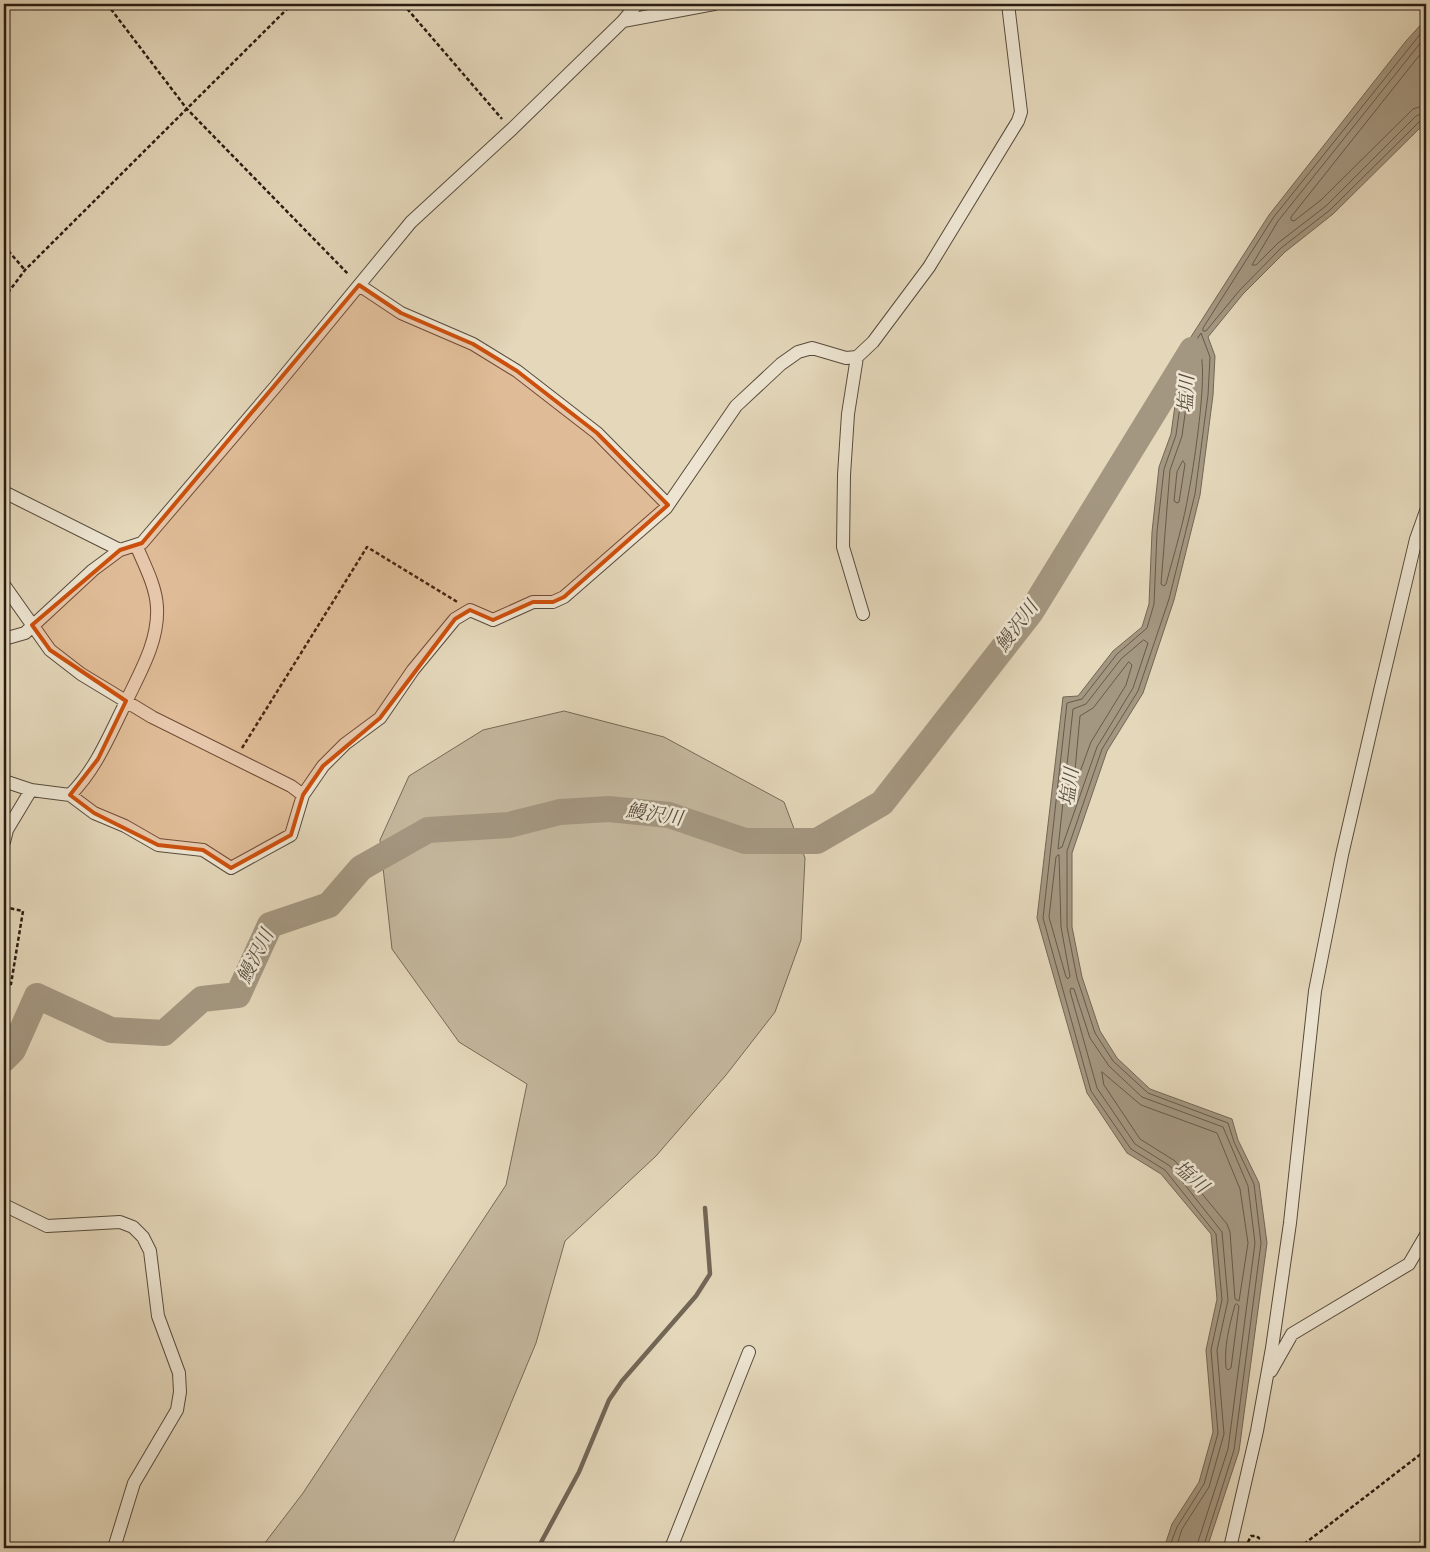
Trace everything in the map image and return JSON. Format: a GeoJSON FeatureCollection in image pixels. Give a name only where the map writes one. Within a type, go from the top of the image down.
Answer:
{"type":"FeatureCollection","features":[{"type":"Feature","properties":{"kind":"street"},"geometry":{"type":"LineString","coordinates":[[4,639],[25,633],[93,570],[120,550],[142,543],[411,222],[512,129],[623,21],[637,4]]}},
{"type":"Feature","properties":{"kind":"street"},"geometry":{"type":"LineString","coordinates":[[623,21],[714,4]]}},
{"type":"Feature","properties":{"kind":"street"},"geometry":{"type":"LineString","coordinates":[[4,781],[31,790],[70,795],[94,813],[125,826],[158,845],[203,850],[231,868],[291,836],[303,795],[323,766],[346,744],[380,718],[431,648],[455,620],[470,610],[493,620],[533,602],[553,602],[564,597],[668,505],[736,406],[781,364],[798,352],[812,348],[846,358],[857,357],[873,342],[929,267],[1018,121],[1021,112],[1008,4]]}},
{"type":"Feature","properties":{"kind":"street"},"geometry":{"type":"LineString","coordinates":[[359,285],[400,313],[473,344],[517,371],[597,433],[668,505]]}},
{"type":"Feature","properties":{"kind":"street"},"geometry":{"type":"LineString","coordinates":[[857,357],[847,431],[843,547],[863,614]]}},
{"type":"Feature","properties":{"kind":"street"},"geometry":{"type":"LineString","coordinates":[[4,492],[120,550]]}},
{"type":"Feature","properties":{"kind":"street"},"geometry":{"type":"LineString","coordinates":[[1230,1548],[1266,1379],[1290,1223],[1315,990],[1342,855],[1379,695],[1416,539],[1426,511]]}},
{"type":"Feature","properties":{"kind":"street"},"geometry":{"type":"LineString","coordinates":[[70,795],[84,782],[98,759],[151,647],[157,606],[151,581],[136,545]]}},
{"type":"Feature","properties":{"kind":"street"},"geometry":{"type":"LineString","coordinates":[[4,585],[50,650],[81,674],[234,760],[291,786],[303,795]]}},
{"type":"Feature","properties":{"kind":"street"},"geometry":{"type":"LineString","coordinates":[[4,842],[7,830],[31,790]]}},
{"type":"Feature","properties":{"kind":"street"},"geometry":{"type":"LineString","coordinates":[[4,1205],[47,1226],[120,1222],[133,1227],[144,1237],[150,1251],[158,1316],[179,1373],[180,1392],[177,1410],[134,1483],[114,1548]]}},
{"type":"Feature","properties":{"kind":"street"},"geometry":{"type":"LineString","coordinates":[[1266,1379],[1292,1334],[1409,1264],[1426,1235]]}},
{"type":"Feature","properties":{"kind":"street"},"geometry":{"type":"LineString","coordinates":[[671,1548],[749,1352]]}},
{"type":"Feature","properties":{"kind":"path"},"geometry":{"type":"LineString","coordinates":[[108,4],[187,109],[359,285]]}},
{"type":"Feature","properties":{"kind":"path"},"geometry":{"type":"LineString","coordinates":[[4,298],[25,270],[292,4]]}},
{"type":"Feature","properties":{"kind":"path"},"geometry":{"type":"LineString","coordinates":[[403,4],[512,129]]}},
{"type":"Feature","properties":{"kind":"path"},"geometry":{"type":"LineString","coordinates":[[4,246],[25,270]]}},
{"type":"Feature","properties":{"kind":"path"},"geometry":{"type":"LineString","coordinates":[[234,760],[367,547],[470,610]]}},
{"type":"Feature","properties":{"kind":"path"},"geometry":{"type":"LineString","coordinates":[[4,907],[23,911],[12,984],[4,985]]}},
{"type":"Feature","properties":{"kind":"path"},"geometry":{"type":"LineString","coordinates":[[1299,1548],[1426,1450]]}},
{"type":"Feature","properties":{"kind":"path"},"geometry":{"type":"LineString","coordinates":[[1245,1548],[1251,1536],[1256,1536],[1259,1538],[1256,1548]]}},
{"type":"Feature","properties":{"kind":"highlighted area"},"geometry":{"type":"Polygon","coordinates":[[[359,285],[401,313],[473,344],[517,371],[597,433],[668,505],[564,597],[553,602],[533,602],[493,620],[470,610],[455,619],[380,718],[323,766],[303,795],[291,835],[231,868],[203,850],[158,845],[94,813],[70,795],[98,759],[126,701],[50,650],[32,625],[120,550],[142,543],[359,285]]]}},
{"type":"Feature","properties":{"kind":"shaded area"},"geometry":{"type":"Polygon","coordinates":[[[564,711],[664,737],[784,802],[805,858],[801,940],[775,1012],[726,1075],[656,1156],[565,1241],[536,1343],[451,1548],[261,1548],[303,1493],[506,1185],[527,1084],[459,1042],[392,949],[380,840],[409,776],[483,730],[564,711]]]}},
{"type":"Feature","properties":{"kind":"water","name":"塩川"},"geometry":{"type":"Polygon","coordinates":[[[1426,19],[1426,122],[1333,214],[1285,252],[1243,294],[1208,337],[1215,356],[1213,395],[1200,495],[1174,600],[1143,693],[1107,751],[1072,853],[1072,927],[1082,977],[1100,1031],[1117,1058],[1150,1089],[1232,1119],[1238,1140],[1259,1183],[1267,1243],[1239,1451],[1207,1548],[1164,1548],[1172,1524],[1199,1482],[1213,1432],[1206,1350],[1217,1299],[1211,1234],[1161,1174],[1127,1153],[1087,1093],[1037,918],[1063,697],[1078,696],[1113,651],[1142,627],[1149,604],[1152,532],[1159,467],[1171,434],[1177,391],[1171,368],[1269,215],[1406,41],[1426,19]]]}},
{"type":"Feature","properties":{"kind":"waterway","name":"鰻沢川"},"geometry":{"type":"LineString","coordinates":[[4,1059],[13,1050],[37,996],[111,1030],[164,1033],[202,999],[238,995],[270,925],[329,905],[361,868],[428,830],[509,825],[560,812],[609,809],[669,815],[745,841],[817,841],[882,803],[1031,612],[1192,350]]}},
{"type":"Feature","properties":{"kind":"waterway"},"geometry":{"type":"LineString","coordinates":[[538,1548],[579,1472],[609,1400],[622,1381],[696,1296],[710,1274],[705,1208]]}}]}
